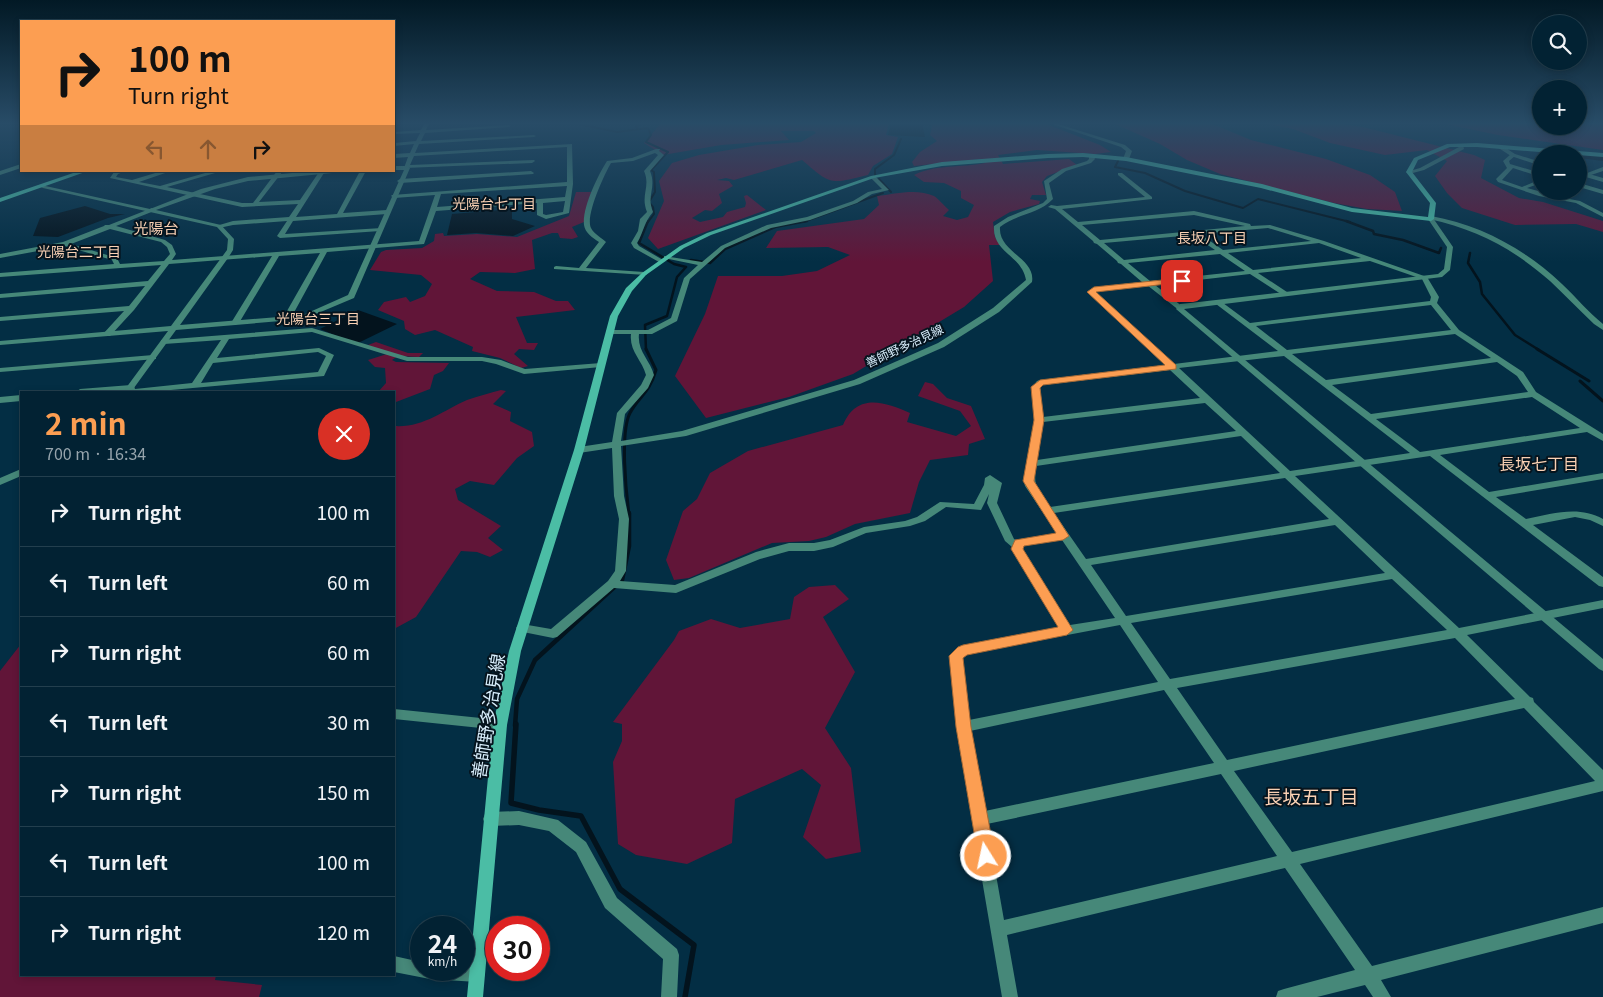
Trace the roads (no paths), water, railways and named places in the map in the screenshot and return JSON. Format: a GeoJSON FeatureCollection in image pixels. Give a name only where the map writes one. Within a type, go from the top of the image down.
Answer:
{"type":"FeatureCollection","features":[{"type":"Feature","properties":{"kind":"main road","name":"善師野多治見線"},"geometry":{"type":"LineString","coordinates":[[475,997],[500,725],[522,628],[579,450],[610,332],[618,310],[630,290],[644,274],[682,247],[725,227],[873,176],[910,170]]}},
{"type":"Feature","properties":{"kind":"main road","name":"善師野多治見線"},"geometry":{"type":"LineString","coordinates":[[1180,170],[1254,184],[1352,210],[1431,218]]}},
{"type":"Feature","properties":{"kind":"main road"},"geometry":{"type":"LineString","coordinates":[[0,200],[82,172]]}},
{"type":"Feature","properties":{"kind":"main road"},"geometry":{"type":"LineString","coordinates":[[1409,172],[1433,203],[1431,218]]}},
{"type":"Feature","properties":{"kind":"street"},"geometry":{"type":"LineString","coordinates":[[0,343],[304,317],[351,296],[405,170]]}},
{"type":"Feature","properties":{"kind":"street"},"geometry":{"type":"LineString","coordinates":[[529,187],[531,170]]}},
{"type":"Feature","properties":{"kind":"street"},"geometry":{"type":"LineString","coordinates":[[540,201],[540,215],[546,217],[566,214],[570,170]]}},
{"type":"Feature","properties":{"kind":"street"},"geometry":{"type":"LineString","coordinates":[[581,270],[602,242],[590,232],[586,223],[595,191],[601,181],[604,170]]}},
{"type":"Feature","properties":{"kind":"street"},"geometry":{"type":"LineString","coordinates":[[648,170],[651,190],[646,202],[650,212],[642,219],[641,231],[634,243],[636,247],[666,259],[706,262]]}},
{"type":"Feature","properties":{"kind":"street"},"geometry":{"type":"LineString","coordinates":[[1065,170],[1046,182],[1050,199],[1045,205],[1057,208],[1150,198],[1120,174]]}},
{"type":"Feature","properties":{"kind":"street"},"geometry":{"type":"LineString","coordinates":[[1409,172],[1420,170]]}},
{"type":"Feature","properties":{"kind":"street"},"geometry":{"type":"LineString","coordinates":[[1509,170],[1499,180],[1532,191]]}},
{"type":"Feature","properties":{"kind":"street"},"geometry":{"type":"LineString","coordinates":[[1587,173],[1601,170]]}},
{"type":"Feature","properties":{"kind":"street"},"geometry":{"type":"LineString","coordinates":[[120,172],[116,173],[113,178],[233,203],[254,205],[301,202]]}},
{"type":"Feature","properties":{"kind":"street"},"geometry":{"type":"LineString","coordinates":[[133,182],[165,172]]}},
{"type":"Feature","properties":{"kind":"street"},"geometry":{"type":"LineString","coordinates":[[161,188],[216,172]]}},
{"type":"Feature","properties":{"kind":"street"},"geometry":{"type":"LineString","coordinates":[[0,256],[65,244],[106,226],[236,181],[278,173],[336,172]]}},
{"type":"Feature","properties":{"kind":"street"},"geometry":{"type":"LineString","coordinates":[[339,215],[362,172]]}},
{"type":"Feature","properties":{"kind":"street"},"geometry":{"type":"LineString","coordinates":[[254,205],[278,173]]}},
{"type":"Feature","properties":{"kind":"street"},"geometry":{"type":"LineString","coordinates":[[321,173],[280,236],[380,229]]}},
{"type":"Feature","properties":{"kind":"street"},"geometry":{"type":"LineString","coordinates":[[400,181],[531,173]]}},
{"type":"Feature","properties":{"kind":"street"},"geometry":{"type":"LineString","coordinates":[[1587,175],[1603,180]]}},
{"type":"Feature","properties":{"kind":"street"},"geometry":{"type":"LineString","coordinates":[[610,332],[649,332],[674,319],[687,278],[723,247],[769,226],[808,219],[854,202],[870,193],[886,190],[873,176]]}},
{"type":"Feature","properties":{"kind":"street"},"geometry":{"type":"LineString","coordinates":[[394,196],[570,184]]}},
{"type":"Feature","properties":{"kind":"street"},"geometry":{"type":"LineString","coordinates":[[1521,188],[1532,184]]}},
{"type":"Feature","properties":{"kind":"street"},"geometry":{"type":"LineString","coordinates":[[43,186],[219,226],[233,222],[387,212]]}},
{"type":"Feature","properties":{"kind":"street"},"geometry":{"type":"LineString","coordinates":[[1587,187],[1603,192]]}},
{"type":"Feature","properties":{"kind":"street"},"geometry":{"type":"LineString","coordinates":[[0,275],[422,243],[439,193]]}},
{"type":"Feature","properties":{"kind":"street"},"geometry":{"type":"LineString","coordinates":[[434,208],[566,199]]}},
{"type":"Feature","properties":{"kind":"street"},"geometry":{"type":"LineString","coordinates":[[1563,200],[1578,202],[1592,211],[1603,215]]}},
{"type":"Feature","properties":{"kind":"street"},"geometry":{"type":"LineString","coordinates":[[1128,201],[1136,206]]}},
{"type":"Feature","properties":{"kind":"street","name":"善師野多治見線"},"geometry":{"type":"LineString","coordinates":[[579,450],[683,434],[857,382],[941,344],[996,310],[1030,281],[1028,270],[1004,246],[996,230],[1004,220],[1045,205]]}},
{"type":"Feature","properties":{"kind":"street"},"geometry":{"type":"LineString","coordinates":[[1592,211],[1603,206]]}},
{"type":"Feature","properties":{"kind":"street"},"geometry":{"type":"LineString","coordinates":[[1057,208],[1603,666]]}},
{"type":"Feature","properties":{"kind":"street"},"geometry":{"type":"LineString","coordinates":[[1143,212],[1151,217]]}},
{"type":"Feature","properties":{"kind":"street"},"geometry":{"type":"LineString","coordinates":[[1075,224],[1202,214],[1257,227]]}},
{"type":"Feature","properties":{"kind":"street"},"geometry":{"type":"LineString","coordinates":[[1180,310],[1183,306],[1425,278],[1445,274],[1450,251],[1449,243],[1431,218]]}},
{"type":"Feature","properties":{"kind":"street"},"geometry":{"type":"LineString","coordinates":[[1431,218],[1451,221],[1511,250],[1553,279],[1603,328]]}},
{"type":"Feature","properties":{"kind":"street"},"geometry":{"type":"LineString","coordinates":[[106,226],[164,241],[170,246],[172,254],[168,262],[131,308],[107,334]]}},
{"type":"Feature","properties":{"kind":"street"},"geometry":{"type":"LineString","coordinates":[[128,391],[225,258],[231,239],[219,226]]}},
{"type":"Feature","properties":{"kind":"street"},"geometry":{"type":"LineString","coordinates":[[1096,242],[1274,227],[1425,278],[1435,297],[1433,303]]}},
{"type":"Feature","properties":{"kind":"street"},"geometry":{"type":"LineString","coordinates":[[1194,233],[1284,294]]}},
{"type":"Feature","properties":{"kind":"street"},"geometry":{"type":"LineString","coordinates":[[1120,262],[1322,242]]}},
{"type":"Feature","properties":{"kind":"street"},"geometry":{"type":"LineString","coordinates":[[65,244],[115,259],[118,266]]}},
{"type":"Feature","properties":{"kind":"street"},"geometry":{"type":"LineString","coordinates":[[287,318],[324,251]]}},
{"type":"Feature","properties":{"kind":"street"},"geometry":{"type":"LineString","coordinates":[[235,323],[277,254]]}},
{"type":"Feature","properties":{"kind":"street"},"geometry":{"type":"LineString","coordinates":[[1371,259],[1094,289],[1092,292],[1457,633],[1603,779]]}},
{"type":"Feature","properties":{"kind":"street"},"geometry":{"type":"LineString","coordinates":[[556,268],[644,274]]}},
{"type":"Feature","properties":{"kind":"street"},"geometry":{"type":"LineString","coordinates":[[0,296],[151,283]]}},
{"type":"Feature","properties":{"kind":"street"},"geometry":{"type":"LineString","coordinates":[[1219,302],[1418,454]]}},
{"type":"Feature","properties":{"kind":"street"},"geometry":{"type":"LineString","coordinates":[[1249,325],[1433,303]]}},
{"type":"Feature","properties":{"kind":"street"},"geometry":{"type":"LineString","coordinates":[[1433,303],[1456,332],[1520,374],[1533,394],[1603,438]]}},
{"type":"Feature","properties":{"kind":"street"},"geometry":{"type":"LineString","coordinates":[[0,319],[131,308]]}},
{"type":"Feature","properties":{"kind":"street"},"geometry":{"type":"LineString","coordinates":[[164,342],[312,330],[406,359],[482,359],[498,362],[524,372],[601,365]]}},
{"type":"Feature","properties":{"kind":"street"},"geometry":{"type":"LineString","coordinates":[[522,628],[553,634],[612,584],[620,571],[624,526],[616,445],[621,413],[645,386],[650,375],[648,368],[637,353],[637,332]]}},
{"type":"Feature","properties":{"kind":"street"},"geometry":{"type":"LineString","coordinates":[[1383,997],[1030,486],[1031,464],[1039,420],[1036,387],[1040,383],[1456,332]]}},
{"type":"Feature","properties":{"kind":"street"},"geometry":{"type":"LineString","coordinates":[[195,385],[227,336]]}},
{"type":"Feature","properties":{"kind":"street"},"geometry":{"type":"LineString","coordinates":[[128,391],[322,374],[330,355],[319,350],[212,361]]}},
{"type":"Feature","properties":{"kind":"street"},"geometry":{"type":"LineString","coordinates":[[0,370],[153,357]]}},
{"type":"Feature","properties":{"kind":"street"},"geometry":{"type":"LineString","coordinates":[[1326,383],[1497,360]]}},
{"type":"Feature","properties":{"kind":"street"},"geometry":{"type":"LineString","coordinates":[[1370,417],[1533,394]]}},
{"type":"Feature","properties":{"kind":"street"},"geometry":{"type":"LineString","coordinates":[[0,400],[20,398]]}},
{"type":"Feature","properties":{"kind":"street"},"geometry":{"type":"LineString","coordinates":[[1039,420],[1207,400]]}},
{"type":"Feature","properties":{"kind":"street"},"geometry":{"type":"LineString","coordinates":[[1047,511],[1590,429]]}},
{"type":"Feature","properties":{"kind":"street"},"geometry":{"type":"LineString","coordinates":[[1031,464],[1242,433]]}},
{"type":"Feature","properties":{"kind":"street"},"geometry":{"type":"LineString","coordinates":[[1432,453],[1603,582]]}},
{"type":"Feature","properties":{"kind":"street"},"geometry":{"type":"LineString","coordinates":[[0,482],[20,472]]}},
{"type":"Feature","properties":{"kind":"street"},"geometry":{"type":"LineString","coordinates":[[1488,495],[1603,476]]}},
{"type":"Feature","properties":{"kind":"street"},"geometry":{"type":"LineString","coordinates":[[612,584],[676,589],[756,556],[789,547],[814,547],[864,530],[894,527],[921,519],[944,504],[977,508],[989,486],[990,478],[997,483],[992,503],[1010,541],[1018,546]]}},
{"type":"Feature","properties":{"kind":"street"},"geometry":{"type":"LineString","coordinates":[[1525,523],[1581,513],[1593,516],[1603,523]]}},
{"type":"Feature","properties":{"kind":"street"},"geometry":{"type":"LineString","coordinates":[[1083,563],[1337,521]]}},
{"type":"Feature","properties":{"kind":"street"},"geometry":{"type":"LineString","coordinates":[[1018,546],[1019,543],[1063,536]]}},
{"type":"Feature","properties":{"kind":"street"},"geometry":{"type":"LineString","coordinates":[[1018,546],[1017,549],[1067,630]]}},
{"type":"Feature","properties":{"kind":"street"},"geometry":{"type":"LineString","coordinates":[[1010,997],[963,727],[956,656],[963,650],[1067,630],[1394,575]]}},
{"type":"Feature","properties":{"kind":"street"},"geometry":{"type":"LineString","coordinates":[[963,727],[1166,685],[1457,633],[1603,604]]}},
{"type":"Feature","properties":{"kind":"street"},"geometry":{"type":"LineString","coordinates":[[980,819],[1528,702]]}},
{"type":"Feature","properties":{"kind":"street"},"geometry":{"type":"LineString","coordinates":[[395,714],[500,725]]}},
{"type":"Feature","properties":{"kind":"street"},"geometry":{"type":"LineString","coordinates":[[999,929],[1603,785]]}},
{"type":"Feature","properties":{"kind":"street"},"geometry":{"type":"LineString","coordinates":[[490,819],[519,818],[553,825],[581,847],[611,903],[671,955],[669,997]]}},
{"type":"Feature","properties":{"kind":"street"},"geometry":{"type":"LineString","coordinates":[[1284,997],[1603,915]]}},
{"type":"Feature","properties":{"kind":"street"},"geometry":{"type":"LineString","coordinates":[[395,964],[410,967]]}},
{"type":"Feature","properties":{"kind":"water"},"geometry":{"type":"Polygon","coordinates":[[[85,206],[110,214],[125,214],[108,218],[58,237],[33,236],[40,218],[85,206]]]}},
{"type":"Feature","properties":{"kind":"water"},"geometry":{"type":"Polygon","coordinates":[[[512,209],[512,219],[535,226],[513,236],[476,233],[447,235],[452,214],[512,209]]]}},
{"type":"Feature","properties":{"kind":"water"},"geometry":{"type":"Polygon","coordinates":[[[358,310],[397,324],[356,344],[320,329],[358,310]]]}},
{"type":"Feature","properties":{"kind":"waterway"},"geometry":{"type":"LineString","coordinates":[[648,222],[654,214],[653,207],[649,202],[655,192],[654,172],[651,170]]}},
{"type":"Feature","properties":{"kind":"waterway"},"geometry":{"type":"LineString","coordinates":[[875,170],[875,175]]}},
{"type":"Feature","properties":{"kind":"waterway"},"geometry":{"type":"LineString","coordinates":[[1128,170],[1145,173],[1185,191],[1243,208],[1258,199],[1346,221]]}},
{"type":"Feature","properties":{"kind":"waterway"},"geometry":{"type":"LineString","coordinates":[[879,179],[891,192]]}},
{"type":"Feature","properties":{"kind":"waterway"},"geometry":{"type":"LineString","coordinates":[[804,221],[883,193]]}},
{"type":"Feature","properties":{"kind":"waterway"},"geometry":{"type":"LineString","coordinates":[[646,350],[645,325],[667,316],[677,277],[686,267],[674,264],[639,243],[648,221]]}},
{"type":"Feature","properties":{"kind":"waterway"},"geometry":{"type":"LineString","coordinates":[[691,260],[710,263],[725,249],[775,227],[804,221]]}},
{"type":"Feature","properties":{"kind":"waterway"},"geometry":{"type":"LineString","coordinates":[[1346,221],[1350,222]]}},
{"type":"Feature","properties":{"kind":"waterway"},"geometry":{"type":"LineString","coordinates":[[1346,221],[1373,231],[1374,234],[1403,240],[1439,253],[1441,248]]}},
{"type":"Feature","properties":{"kind":"waterway"},"geometry":{"type":"LineString","coordinates":[[1470,253],[1468,263],[1480,282],[1482,294],[1515,335],[1539,350]]}},
{"type":"Feature","properties":{"kind":"waterway"},"geometry":{"type":"LineString","coordinates":[[629,514],[626,492],[625,434],[630,413],[647,389],[656,370],[646,349]]}},
{"type":"Feature","properties":{"kind":"waterway"},"geometry":{"type":"LineString","coordinates":[[1537,349],[1589,381]]}},
{"type":"Feature","properties":{"kind":"waterway"},"geometry":{"type":"LineString","coordinates":[[1580,381],[1603,401]]}},
{"type":"Feature","properties":{"kind":"waterway"},"geometry":{"type":"LineString","coordinates":[[515,726],[517,699],[535,660],[622,580],[629,546],[629,514]]}},
{"type":"Feature","properties":{"kind":"waterway"},"geometry":{"type":"LineString","coordinates":[[516,724],[511,803],[539,810],[581,816],[620,889],[694,945],[685,997]]}},
{"type":"Feature","properties":{"kind":"district","name":"光陽台七丁目"},"geometry":{"type":"Point","coordinates":[494,203]}},
{"type":"Feature","properties":{"kind":"district","name":"光陽台"},"geometry":{"type":"Point","coordinates":[156,227]}},
{"type":"Feature","properties":{"kind":"district","name":"長坂八丁目"},"geometry":{"type":"Point","coordinates":[1212,237]}},
{"type":"Feature","properties":{"kind":"district","name":"光陽台二丁目"},"geometry":{"type":"Point","coordinates":[79,251]}},
{"type":"Feature","properties":{"kind":"district","name":"光陽台三丁目"},"geometry":{"type":"Point","coordinates":[318,318]}},
{"type":"Feature","properties":{"kind":"district","name":"長坂七丁目"},"geometry":{"type":"Point","coordinates":[1539,463]}},
{"type":"Feature","properties":{"kind":"district","name":"長坂五丁目"},"geometry":{"type":"Point","coordinates":[1311,795]}}]}
